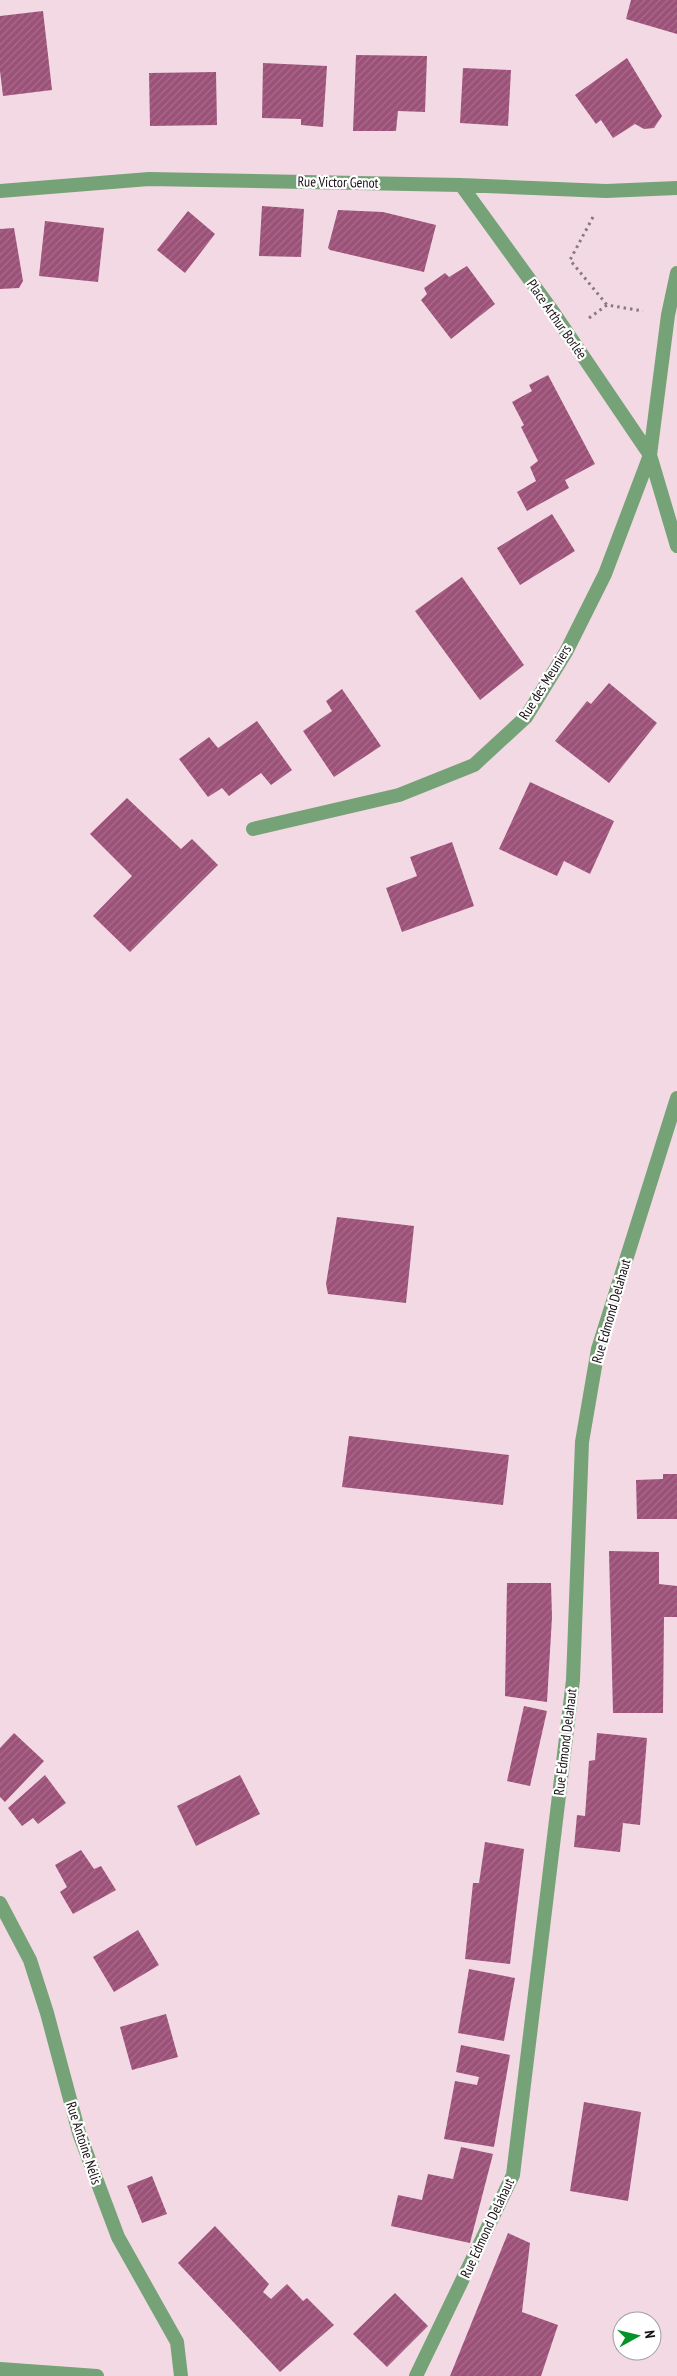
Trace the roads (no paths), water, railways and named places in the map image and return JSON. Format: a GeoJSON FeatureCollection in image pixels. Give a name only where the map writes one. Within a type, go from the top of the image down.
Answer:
{"type":"FeatureCollection","features":[{"type":"Feature","properties":{"kind":"street","name":"Rue Victor Genot"},"geometry":{"type":"LineString","coordinates":[[0,191],[149,179],[461,185],[606,191],[677,188]]}},
{"type":"Feature","properties":{"kind":"street","name":"Place Arthur Borlée"},"geometry":{"type":"LineString","coordinates":[[461,185],[568,334],[650,455]]}},
{"type":"Feature","properties":{"kind":"street"},"geometry":{"type":"LineString","coordinates":[[677,273],[668,315],[650,455],[677,546]]}},
{"type":"Feature","properties":{"kind":"street","name":"Rue des Meuniers"},"geometry":{"type":"LineString","coordinates":[[254,829],[399,795],[474,765],[526,717],[566,652],[605,574],[650,455]]}},
{"type":"Feature","properties":{"kind":"street","name":"Rue Edmond Delahaut"},"geometry":{"type":"LineString","coordinates":[[416,2376],[512,2175],[573,1680],[582,1442],[598,1349],[677,1098]]}},
{"type":"Feature","properties":{"kind":"street","name":"Rue Antoine Nélis"},"geometry":{"type":"LineString","coordinates":[[0,1903],[30,1960],[47,2013],[79,2133],[115,2228],[177,2342],[182,2376]]}},
{"type":"Feature","properties":{"kind":"street"},"geometry":{"type":"LineString","coordinates":[[0,2369],[97,2376]]}}]}
